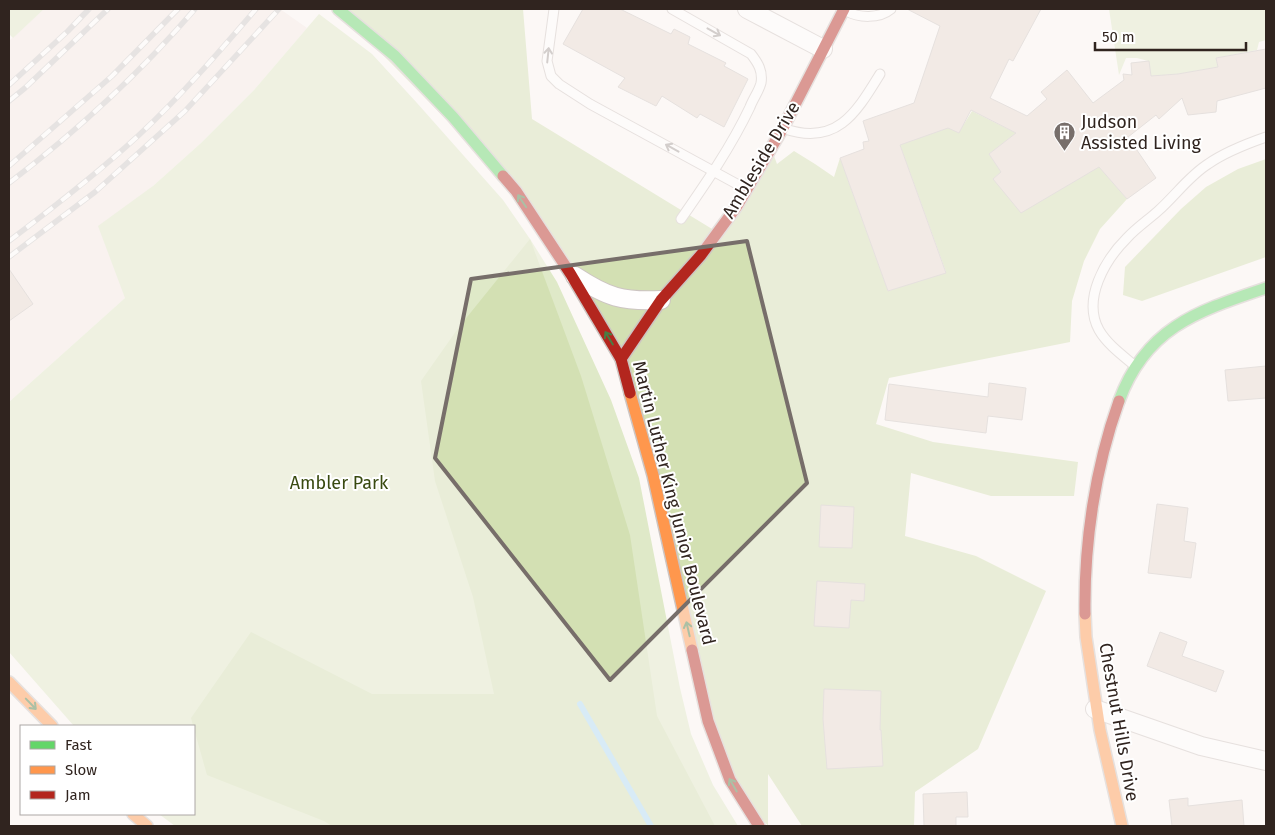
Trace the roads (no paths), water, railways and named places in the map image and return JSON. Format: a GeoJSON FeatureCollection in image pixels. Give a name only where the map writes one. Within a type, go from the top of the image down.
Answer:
{"type":"FeatureCollection","features":[{"type":"Feature","properties":{"kind":"street","name":"Martin Luther King Junior Boulevard"},"geometry":{"type":"LineString","coordinates":[[338,9],[395,56],[454,117],[516,191],[570,273],[622,359],[653,475],[708,721],[730,780],[759,826]]}},
{"type":"Feature","properties":{"kind":"street"},"geometry":{"type":"LineString","coordinates":[[747,9],[823,49]]}},
{"type":"Feature","properties":{"kind":"street","name":"Ambleside Drive"},"geometry":{"type":"LineString","coordinates":[[622,359],[661,300],[701,255],[736,206],[783,128],[844,9]]}},
{"type":"Feature","properties":{"kind":"street"},"geometry":{"type":"LineString","coordinates":[[570,273],[600,292],[617,298],[634,301],[661,300]]}},
{"type":"Feature","properties":{"kind":"street","name":"Chestnut Hills Drive"},"geometry":{"type":"LineString","coordinates":[[1122,826],[1110,781],[1095,709],[1085,627],[1088,549],[1101,461],[1116,408],[1128,378],[1147,350],[1176,325],[1210,308],[1266,288]]}},
{"type":"Feature","properties":{"kind":"street"},"geometry":{"type":"LineString","coordinates":[[9,682],[51,725]]}},
{"type":"Feature","properties":{"kind":"street"},"geometry":{"type":"LineString","coordinates":[[1095,709],[1201,746],[1266,760]]}},
{"type":"Feature","properties":{"kind":"street"},"geometry":{"type":"LineString","coordinates":[[134,815],[147,826]]}},
{"type":"Feature","properties":{"kind":"lane"},"geometry":{"type":"LineString","coordinates":[[554,9],[546,61],[551,76],[559,84],[590,104],[746,189]]}},
{"type":"Feature","properties":{"kind":"lane"},"geometry":{"type":"LineString","coordinates":[[672,9],[751,54],[760,66],[761,83],[740,129],[681,219]]}},
{"type":"Feature","properties":{"kind":"lane"},"geometry":{"type":"LineString","coordinates":[[844,9],[856,16],[862,17],[888,12],[891,9]]}},
{"type":"Feature","properties":{"kind":"lane"},"geometry":{"type":"LineString","coordinates":[[783,128],[799,133],[816,134],[832,129],[846,120],[856,110],[880,74]]}},
{"type":"Feature","properties":{"kind":"lane"},"geometry":{"type":"LineString","coordinates":[[1136,367],[1118,352],[1099,330],[1095,317],[1094,303],[1095,289],[1100,275],[1127,238],[1207,164],[1266,137]]}},
{"type":"Feature","properties":{"kind":"waterway"},"geometry":{"type":"LineString","coordinates":[[580,704],[651,826]]}},
{"type":"Feature","properties":{"kind":"railway"},"geometry":{"type":"LineString","coordinates":[[9,85],[89,9]]}},
{"type":"Feature","properties":{"kind":"railway"},"geometry":{"type":"LineString","coordinates":[[9,101],[108,9]]}},
{"type":"Feature","properties":{"kind":"railway"},"geometry":{"type":"LineString","coordinates":[[9,166],[112,76],[178,9]]}},
{"type":"Feature","properties":{"kind":"railway"},"geometry":{"type":"LineString","coordinates":[[9,183],[59,143],[130,79],[195,9]]}},
{"type":"Feature","properties":{"kind":"railway"},"geometry":{"type":"LineString","coordinates":[[9,241],[76,190],[155,120],[256,9]]}},
{"type":"Feature","properties":{"kind":"railway"},"geometry":{"type":"LineString","coordinates":[[9,257],[95,192],[185,111],[279,9]]}},
{"type":"Feature","properties":{"kind":"place","name":"Judson Assisted Living"},"geometry":{"type":"Point","coordinates":[1065,151]}},
{"type":"Feature","properties":{"kind":"park label","name":"Ambler Park"},"geometry":{"type":"Point","coordinates":[339,483]}}]}
